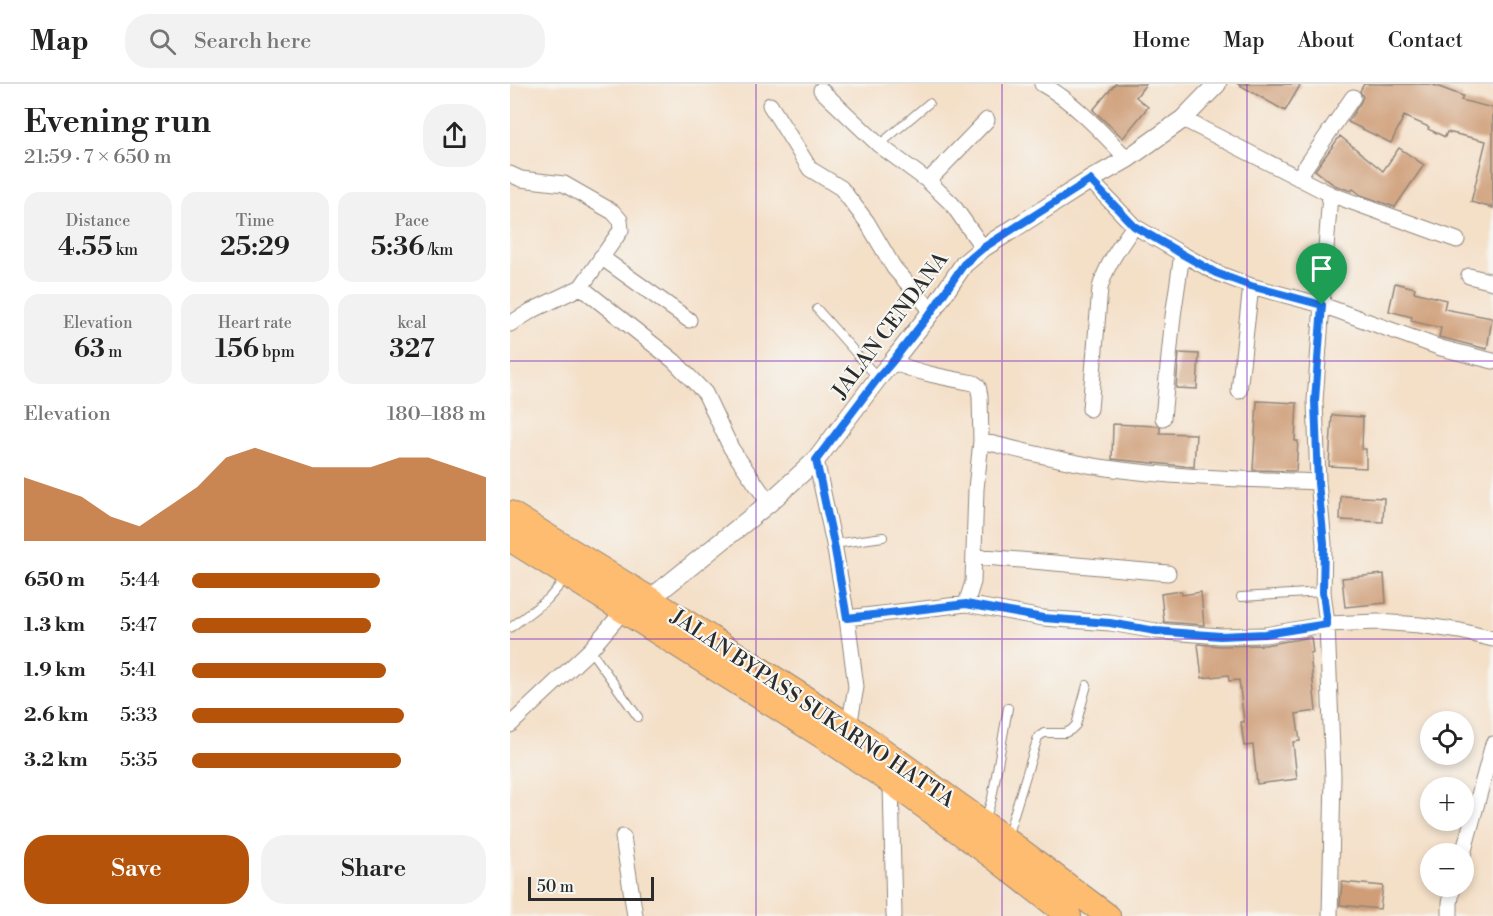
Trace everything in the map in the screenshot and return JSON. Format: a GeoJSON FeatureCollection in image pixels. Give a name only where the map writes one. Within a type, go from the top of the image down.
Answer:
{"type":"FeatureCollection","features":[{"type":"Feature","properties":{"kind":"highway","name":"JALAN BYPASS SUKARNO HATTA"},"geometry":{"type":"LineString","coordinates":[[510,513],[849,726],[984,823],[1001,849],[1069,916]]}},
{"type":"Feature","properties":{"kind":"highway","name":"JALAN BYPASS SUKARNO HATTA"},"geometry":{"type":"LineString","coordinates":[[510,539],[891,782],[1108,916]]}},
{"type":"Feature","properties":{"kind":"street"},"geometry":{"type":"LineString","coordinates":[[1042,84],[1056,92],[1127,159]]}},
{"type":"Feature","properties":{"kind":"street","name":"JALAN CENDANA"},"geometry":{"type":"LineString","coordinates":[[650,599],[769,503],[816,460],[932,311],[964,264],[983,248],[1127,159],[1184,118],[1217,84]]}},
{"type":"Feature","properties":{"kind":"street"},"geometry":{"type":"LineString","coordinates":[[821,90],[879,145],[928,181],[952,204],[983,248]]}},
{"type":"Feature","properties":{"kind":"street"},"geometry":{"type":"LineString","coordinates":[[1298,178],[1353,97]]}},
{"type":"Feature","properties":{"kind":"street"},"geometry":{"type":"LineString","coordinates":[[770,105],[810,169],[841,188],[867,222],[894,268],[932,311]]}},
{"type":"Feature","properties":{"kind":"street"},"geometry":{"type":"LineString","coordinates":[[1184,118],[1330,194],[1457,240]]}},
{"type":"Feature","properties":{"kind":"street"},"geometry":{"type":"LineString","coordinates":[[928,181],[987,120]]}},
{"type":"Feature","properties":{"kind":"street"},"geometry":{"type":"LineString","coordinates":[[510,174],[521,179],[564,184],[613,212],[620,220],[621,230],[581,287],[531,311],[510,324]]}},
{"type":"Feature","properties":{"kind":"street"},"geometry":{"type":"LineString","coordinates":[[1090,180],[1134,226],[1216,273],[1251,286],[1322,305],[1441,348],[1493,361]]}},
{"type":"Feature","properties":{"kind":"street"},"geometry":{"type":"LineString","coordinates":[[1330,194],[1315,401],[1318,483],[1324,544],[1323,592],[1327,624],[1332,776],[1330,916]]}},
{"type":"Feature","properties":{"kind":"street"},"geometry":{"type":"LineString","coordinates":[[1090,409],[1100,288],[1108,266],[1134,226]]}},
{"type":"Feature","properties":{"kind":"street"},"geometry":{"type":"LineString","coordinates":[[1163,418],[1173,316],[1182,254]]}},
{"type":"Feature","properties":{"kind":"street"},"geometry":{"type":"LineString","coordinates":[[601,257],[689,320]]}},
{"type":"Feature","properties":{"kind":"street"},"geometry":{"type":"LineString","coordinates":[[1469,276],[1493,282]]}},
{"type":"Feature","properties":{"kind":"street"},"geometry":{"type":"LineString","coordinates":[[1239,391],[1251,286]]}},
{"type":"Feature","properties":{"kind":"street"},"geometry":{"type":"LineString","coordinates":[[581,287],[674,361],[705,393],[731,448],[769,503]]}},
{"type":"Feature","properties":{"kind":"street"},"geometry":{"type":"LineString","coordinates":[[892,362],[928,375],[977,384],[980,396],[981,441],[976,489],[973,582],[966,604]]}},
{"type":"Feature","properties":{"kind":"street"},"geometry":{"type":"LineString","coordinates":[[981,441],[1105,468],[1198,478],[1318,483]]}},
{"type":"Feature","properties":{"kind":"street"},"geometry":{"type":"LineString","coordinates":[[816,460],[834,544],[856,687],[849,726]]}},
{"type":"Feature","properties":{"kind":"street"},"geometry":{"type":"LineString","coordinates":[[974,556],[1168,573]]}},
{"type":"Feature","properties":{"kind":"street"},"geometry":{"type":"LineString","coordinates":[[847,618],[966,604],[1043,618],[1110,623],[1156,631],[1220,636],[1265,634],[1327,624],[1378,622],[1420,625],[1493,639]]}},
{"type":"Feature","properties":{"kind":"street"},"geometry":{"type":"LineString","coordinates":[[510,725],[590,650],[624,610]]}},
{"type":"Feature","properties":{"kind":"street"},"geometry":{"type":"LineString","coordinates":[[1467,843],[1488,778],[1493,744]]}},
{"type":"Feature","properties":{"kind":"street"},"geometry":{"type":"LineString","coordinates":[[891,782],[894,916]]}},
{"type":"Feature","properties":{"kind":"street"},"geometry":{"type":"LineString","coordinates":[[623,837],[635,916]]}},
{"type":"Feature","properties":{"kind":"street"},"geometry":{"type":"LineString","coordinates":[[1450,916],[1451,897]]}},
{"type":"Feature","properties":{"kind":"lane"},"geometry":{"type":"LineString","coordinates":[[879,145],[928,103]]}},
{"type":"Feature","properties":{"kind":"lane"},"geometry":{"type":"LineString","coordinates":[[817,309],[878,378]]}},
{"type":"Feature","properties":{"kind":"lane"},"geometry":{"type":"LineString","coordinates":[[834,544],[883,537]]}},
{"type":"Feature","properties":{"kind":"lane"},"geometry":{"type":"LineString","coordinates":[[510,628],[548,599],[568,575]]}},
{"type":"Feature","properties":{"kind":"lane"},"geometry":{"type":"LineString","coordinates":[[1241,597],[1323,592]]}},
{"type":"Feature","properties":{"kind":"lane"},"geometry":{"type":"LineString","coordinates":[[590,650],[638,717]]}},
{"type":"Feature","properties":{"kind":"lane"},"geometry":{"type":"LineString","coordinates":[[1001,849],[1038,737],[1044,733],[1065,733],[1076,725],[1087,685]]}},
{"type":"Feature","properties":{"kind":"lane"},"geometry":{"type":"LineString","coordinates":[[984,823],[992,798],[1008,708]]}},
{"type":"Feature","properties":{"kind":"building"},"geometry":{"type":"Polygon","coordinates":[[[1115,84],[1146,84],[1136,97],[1148,107],[1123,138],[1093,110],[1115,84]]]}},
{"type":"Feature","properties":{"kind":"building"},"geometry":{"type":"Polygon","coordinates":[[[1238,84],[1301,84],[1285,111],[1238,84]]]}},
{"type":"Feature","properties":{"kind":"building"},"geometry":{"type":"Polygon","coordinates":[[[1364,84],[1431,84],[1463,96],[1461,100],[1493,108],[1493,208],[1471,202],[1486,141],[1447,132],[1445,137],[1404,116],[1391,143],[1348,122],[1361,102],[1363,97],[1360,91],[1364,84]]]}},
{"type":"Feature","properties":{"kind":"building"},"geometry":{"type":"Polygon","coordinates":[[[1340,136],[1383,171],[1399,148],[1424,165],[1395,207],[1361,195],[1353,189],[1351,191],[1334,185],[1315,170],[1340,136]]]}},
{"type":"Feature","properties":{"kind":"building"},"geometry":{"type":"Polygon","coordinates":[[[1395,283],[1415,288],[1414,292],[1446,300],[1444,309],[1492,318],[1487,349],[1439,337],[1441,328],[1411,321],[1412,317],[1389,311],[1395,283]]]}},
{"type":"Feature","properties":{"kind":"building"},"geometry":{"type":"Polygon","coordinates":[[[1179,353],[1199,354],[1197,389],[1176,388],[1179,353]]]}},
{"type":"Feature","properties":{"kind":"building"},"geometry":{"type":"Polygon","coordinates":[[[1257,401],[1297,403],[1296,471],[1253,470],[1257,401]]]}},
{"type":"Feature","properties":{"kind":"building"},"geometry":{"type":"Polygon","coordinates":[[[1332,415],[1363,417],[1362,449],[1366,449],[1366,468],[1329,466],[1332,415]]]}},
{"type":"Feature","properties":{"kind":"building"},"geometry":{"type":"Polygon","coordinates":[[[1113,424],[1157,426],[1160,427],[1160,433],[1196,434],[1194,467],[1112,459],[1113,424]]]}},
{"type":"Feature","properties":{"kind":"building"},"geometry":{"type":"Polygon","coordinates":[[[1341,496],[1384,498],[1383,522],[1340,520],[1341,496]]]}},
{"type":"Feature","properties":{"kind":"building"},"geometry":{"type":"Polygon","coordinates":[[[1384,574],[1386,603],[1345,607],[1342,578],[1384,574]]]}},
{"type":"Feature","properties":{"kind":"building"},"geometry":{"type":"Polygon","coordinates":[[[1181,591],[1182,595],[1201,592],[1204,625],[1164,622],[1161,594],[1181,591]]]}},
{"type":"Feature","properties":{"kind":"building"},"geometry":{"type":"Polygon","coordinates":[[[1311,637],[1313,653],[1310,653],[1316,711],[1296,714],[1300,741],[1293,742],[1297,779],[1257,784],[1253,745],[1244,746],[1241,722],[1244,722],[1239,680],[1229,681],[1228,675],[1202,678],[1198,644],[1265,645],[1311,637]]]}},
{"type":"Feature","properties":{"kind":"building"},"geometry":{"type":"Polygon","coordinates":[[[1342,882],[1383,886],[1380,909],[1340,905],[1342,882]]]}},
{"type":"Feature","properties":{"kind":"route"},"geometry":{"type":"LineString","coordinates":[[1090,180],[1134,226],[1216,273],[1251,286],[1322,305],[1315,401],[1318,483],[1324,544],[1323,592],[1327,624],[1265,634],[1220,636],[1156,631],[1110,623],[1043,618],[966,604],[847,618],[816,460],[932,311],[964,264],[983,248],[1090,180]]}}]}
